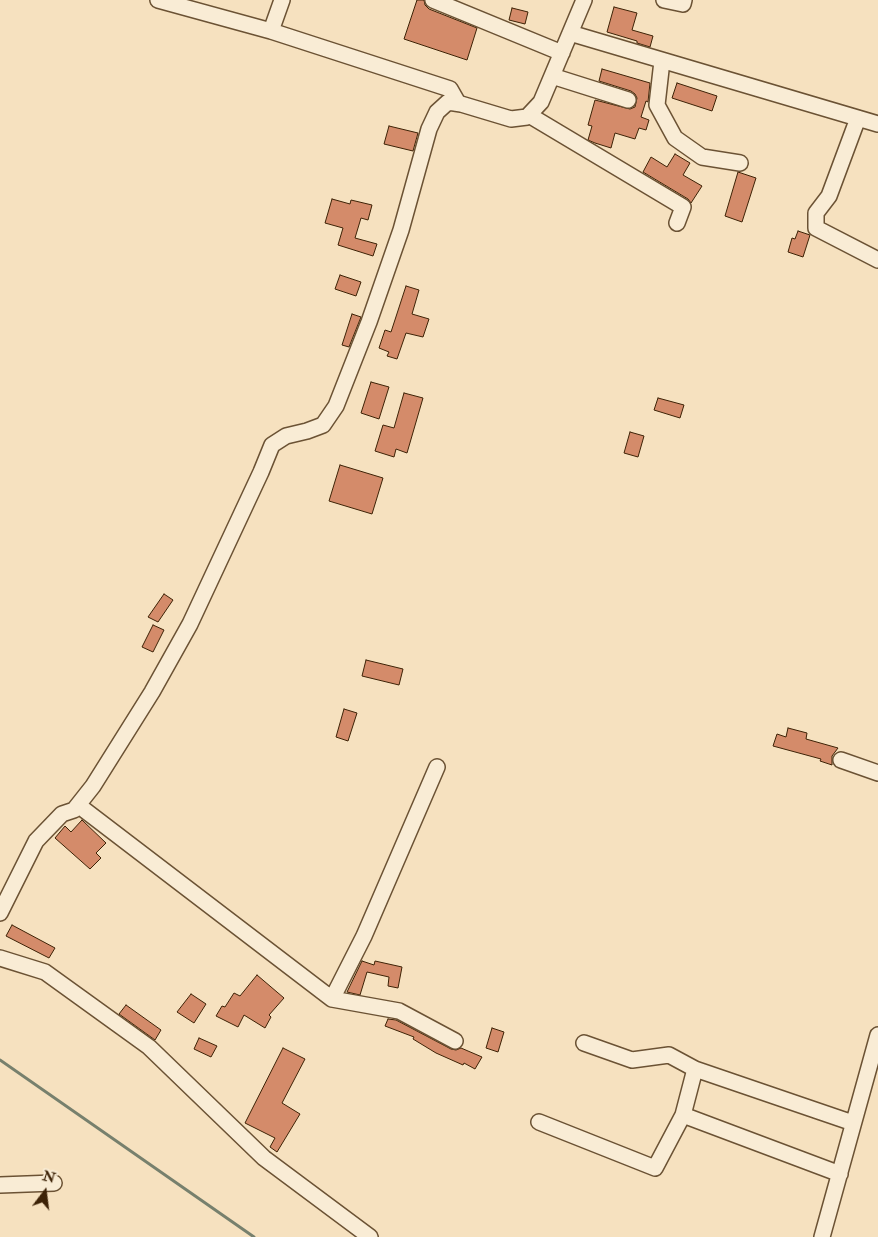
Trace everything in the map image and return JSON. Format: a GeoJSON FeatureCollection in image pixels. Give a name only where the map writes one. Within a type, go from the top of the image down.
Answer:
{"type":"FeatureCollection","features":[{"type":"Feature","properties":{"kind":"street"},"geometry":{"type":"LineString","coordinates":[[158,0],[271,31],[450,89],[458,103]]}},
{"type":"Feature","properties":{"kind":"street"},"geometry":{"type":"LineString","coordinates":[[271,31],[282,0]]}},
{"type":"Feature","properties":{"kind":"street"},"geometry":{"type":"LineString","coordinates":[[433,0],[562,53]]}},
{"type":"Feature","properties":{"kind":"street"},"geometry":{"type":"LineString","coordinates":[[0,913],[36,841],[62,814],[74,810],[93,786],[152,692],[190,624],[261,472],[272,444],[286,436],[307,431],[323,424],[336,406],[369,322],[401,230],[428,129],[437,112],[448,102],[458,103],[511,119],[529,115],[542,102],[584,0]]}},
{"type":"Feature","properties":{"kind":"street"},"geometry":{"type":"LineString","coordinates":[[664,0],[683,4],[684,0]]}},
{"type":"Feature","properties":{"kind":"street"},"geometry":{"type":"LineString","coordinates":[[570,33],[878,124]]}},
{"type":"Feature","properties":{"kind":"street"},"geometry":{"type":"LineString","coordinates":[[662,60],[657,105],[675,138],[702,157],[740,163]]}},
{"type":"Feature","properties":{"kind":"street"},"geometry":{"type":"LineString","coordinates":[[552,76],[628,100]]}},
{"type":"Feature","properties":{"kind":"street"},"geometry":{"type":"LineString","coordinates":[[529,115],[683,207],[678,223]]}},
{"type":"Feature","properties":{"kind":"street"},"geometry":{"type":"LineString","coordinates":[[858,118],[829,196],[816,213],[816,228],[878,260]]}},
{"type":"Feature","properties":{"kind":"street"},"geometry":{"type":"LineString","coordinates":[[842,760],[878,773]]}},
{"type":"Feature","properties":{"kind":"street"},"geometry":{"type":"LineString","coordinates":[[332,999],[367,928],[437,767]]}},
{"type":"Feature","properties":{"kind":"street"},"geometry":{"type":"LineString","coordinates":[[78,805],[332,999],[400,1011],[455,1041]]}},
{"type":"Feature","properties":{"kind":"street"},"geometry":{"type":"LineString","coordinates":[[0,958],[45,972],[149,1047],[264,1158],[370,1237]]}},
{"type":"Feature","properties":{"kind":"street"},"geometry":{"type":"LineString","coordinates":[[822,1237],[878,1035]]}},
{"type":"Feature","properties":{"kind":"street"},"geometry":{"type":"LineString","coordinates":[[584,1043],[632,1060],[669,1055],[695,1069],[853,1124]]}},
{"type":"Feature","properties":{"kind":"street"},"geometry":{"type":"LineString","coordinates":[[539,1122],[655,1168],[682,1115],[695,1069]]}},
{"type":"Feature","properties":{"kind":"street"},"geometry":{"type":"LineString","coordinates":[[682,1115],[840,1174]]}},
{"type":"Feature","properties":{"kind":"street"},"geometry":{"type":"LineString","coordinates":[[0,1185],[54,1182]]}},
{"type":"Feature","properties":{"kind":"building"},"geometry":{"type":"Polygon","coordinates":[[[417,0],[424,0],[425,5],[429,9],[477,28],[467,60],[404,39],[417,0]]]}},
{"type":"Feature","properties":{"kind":"building"},"geometry":{"type":"Polygon","coordinates":[[[614,7],[637,13],[632,30],[653,36],[650,47],[607,32],[614,7]]]}},
{"type":"Feature","properties":{"kind":"building"},"geometry":{"type":"Polygon","coordinates":[[[512,8],[528,12],[525,24],[509,20],[512,8]]]}},
{"type":"Feature","properties":{"kind":"building"},"geometry":{"type":"Polygon","coordinates":[[[602,69],[650,83],[648,102],[646,101],[641,117],[649,120],[646,130],[639,128],[635,139],[615,133],[611,148],[588,140],[592,126],[588,125],[595,100],[630,109],[635,107],[637,98],[631,91],[599,81],[602,69]]]}},
{"type":"Feature","properties":{"kind":"building"},"geometry":{"type":"Polygon","coordinates":[[[677,83],[717,96],[712,111],[672,98],[677,83]]]}},
{"type":"Feature","properties":{"kind":"building"},"geometry":{"type":"Polygon","coordinates":[[[389,126],[418,133],[413,151],[384,144],[389,126]]]}},
{"type":"Feature","properties":{"kind":"building"},"geometry":{"type":"Polygon","coordinates":[[[675,154],[690,163],[683,175],[702,186],[691,203],[688,199],[643,172],[651,157],[667,167],[675,154]]]}},
{"type":"Feature","properties":{"kind":"building"},"geometry":{"type":"Polygon","coordinates":[[[738,172],[756,178],[742,222],[725,216],[738,172]]]}},
{"type":"Feature","properties":{"kind":"building"},"geometry":{"type":"Polygon","coordinates":[[[332,199],[350,204],[351,200],[372,205],[368,220],[361,218],[355,238],[377,244],[373,256],[338,245],[343,228],[325,223],[332,199]]]}},
{"type":"Feature","properties":{"kind":"building"},"geometry":{"type":"Polygon","coordinates":[[[798,231],[810,235],[803,257],[788,252],[792,238],[795,239],[798,231]]]}},
{"type":"Feature","properties":{"kind":"building"},"geometry":{"type":"Polygon","coordinates":[[[340,275],[361,282],[356,296],[335,289],[340,275]]]}},
{"type":"Feature","properties":{"kind":"building"},"geometry":{"type":"Polygon","coordinates":[[[406,286],[419,290],[412,314],[429,319],[423,337],[406,333],[397,359],[387,356],[389,352],[379,348],[385,330],[391,332],[406,286]]]}},
{"type":"Feature","properties":{"kind":"building"},"geometry":{"type":"Polygon","coordinates":[[[352,314],[361,317],[349,347],[342,345],[352,314]]]}},
{"type":"Feature","properties":{"kind":"building"},"geometry":{"type":"Polygon","coordinates":[[[371,382],[389,387],[379,419],[361,413],[371,382]]]}},
{"type":"Feature","properties":{"kind":"building"},"geometry":{"type":"Polygon","coordinates":[[[404,393],[423,398],[407,453],[396,449],[394,457],[375,451],[383,425],[394,428],[404,393]]]}},
{"type":"Feature","properties":{"kind":"building"},"geometry":{"type":"Polygon","coordinates":[[[658,398],[684,405],[680,418],[654,410],[658,398]]]}},
{"type":"Feature","properties":{"kind":"building"},"geometry":{"type":"Polygon","coordinates":[[[630,432],[644,436],[638,457],[624,453],[630,432]]]}},
{"type":"Feature","properties":{"kind":"building"},"geometry":{"type":"Polygon","coordinates":[[[340,465],[383,478],[372,514],[329,501],[340,465]]]}},
{"type":"Feature","properties":{"kind":"building"},"geometry":{"type":"Polygon","coordinates":[[[164,594],[173,600],[158,622],[148,617],[164,594]]]}},
{"type":"Feature","properties":{"kind":"building"},"geometry":{"type":"Polygon","coordinates":[[[153,625],[164,630],[153,652],[142,647],[153,625]]]}},
{"type":"Feature","properties":{"kind":"building"},"geometry":{"type":"Polygon","coordinates":[[[366,660],[403,669],[399,685],[362,676],[366,660]]]}},
{"type":"Feature","properties":{"kind":"building"},"geometry":{"type":"Polygon","coordinates":[[[344,709],[357,713],[348,741],[336,737],[344,709]]]}},
{"type":"Feature","properties":{"kind":"building"},"geometry":{"type":"Polygon","coordinates":[[[788,728],[807,733],[806,739],[838,748],[832,756],[832,765],[820,761],[821,759],[773,746],[777,734],[786,737],[788,728]]]}},
{"type":"Feature","properties":{"kind":"building"},"geometry":{"type":"Polygon","coordinates":[[[82,820],[106,843],[96,853],[101,858],[90,869],[55,838],[65,826],[71,832],[82,820]]]}},
{"type":"Feature","properties":{"kind":"building"},"geometry":{"type":"Polygon","coordinates":[[[12,925],[55,948],[49,958],[6,936],[12,925]]]}},
{"type":"Feature","properties":{"kind":"building"},"geometry":{"type":"Polygon","coordinates":[[[362,961],[374,965],[375,961],[402,967],[398,988],[388,986],[389,977],[367,972],[360,995],[347,992],[362,961]]]}},
{"type":"Feature","properties":{"kind":"building"},"geometry":{"type":"Polygon","coordinates":[[[257,975],[284,998],[269,1015],[271,1017],[265,1028],[244,1015],[238,1027],[216,1016],[222,1006],[225,1007],[234,993],[240,996],[257,975]]]}},
{"type":"Feature","properties":{"kind":"building"},"geometry":{"type":"Polygon","coordinates":[[[191,994],[206,1004],[194,1023],[177,1012],[191,994]]]}},
{"type":"Feature","properties":{"kind":"building"},"geometry":{"type":"Polygon","coordinates":[[[126,1005],[161,1030],[155,1040],[119,1014],[126,1005]]]}},
{"type":"Feature","properties":{"kind":"building"},"geometry":{"type":"Polygon","coordinates":[[[388,1019],[396,1020],[451,1049],[461,1048],[482,1057],[475,1069],[464,1063],[463,1065],[436,1053],[413,1039],[414,1037],[385,1026],[388,1019]]]}},
{"type":"Feature","properties":{"kind":"building"},"geometry":{"type":"Polygon","coordinates":[[[492,1028],[504,1032],[498,1052],[486,1048],[492,1028]]]}},
{"type":"Feature","properties":{"kind":"building"},"geometry":{"type":"Polygon","coordinates":[[[199,1038],[217,1046],[211,1057],[194,1049],[199,1038]]]}},
{"type":"Feature","properties":{"kind":"building"},"geometry":{"type":"Polygon","coordinates":[[[283,1048],[305,1059],[282,1103],[300,1114],[277,1152],[270,1147],[275,1138],[245,1123],[283,1048]]]}},
{"type":"Feature","properties":{"kind":"waterway"},"geometry":{"type":"LineString","coordinates":[[0,1060],[254,1237]]}}]}
